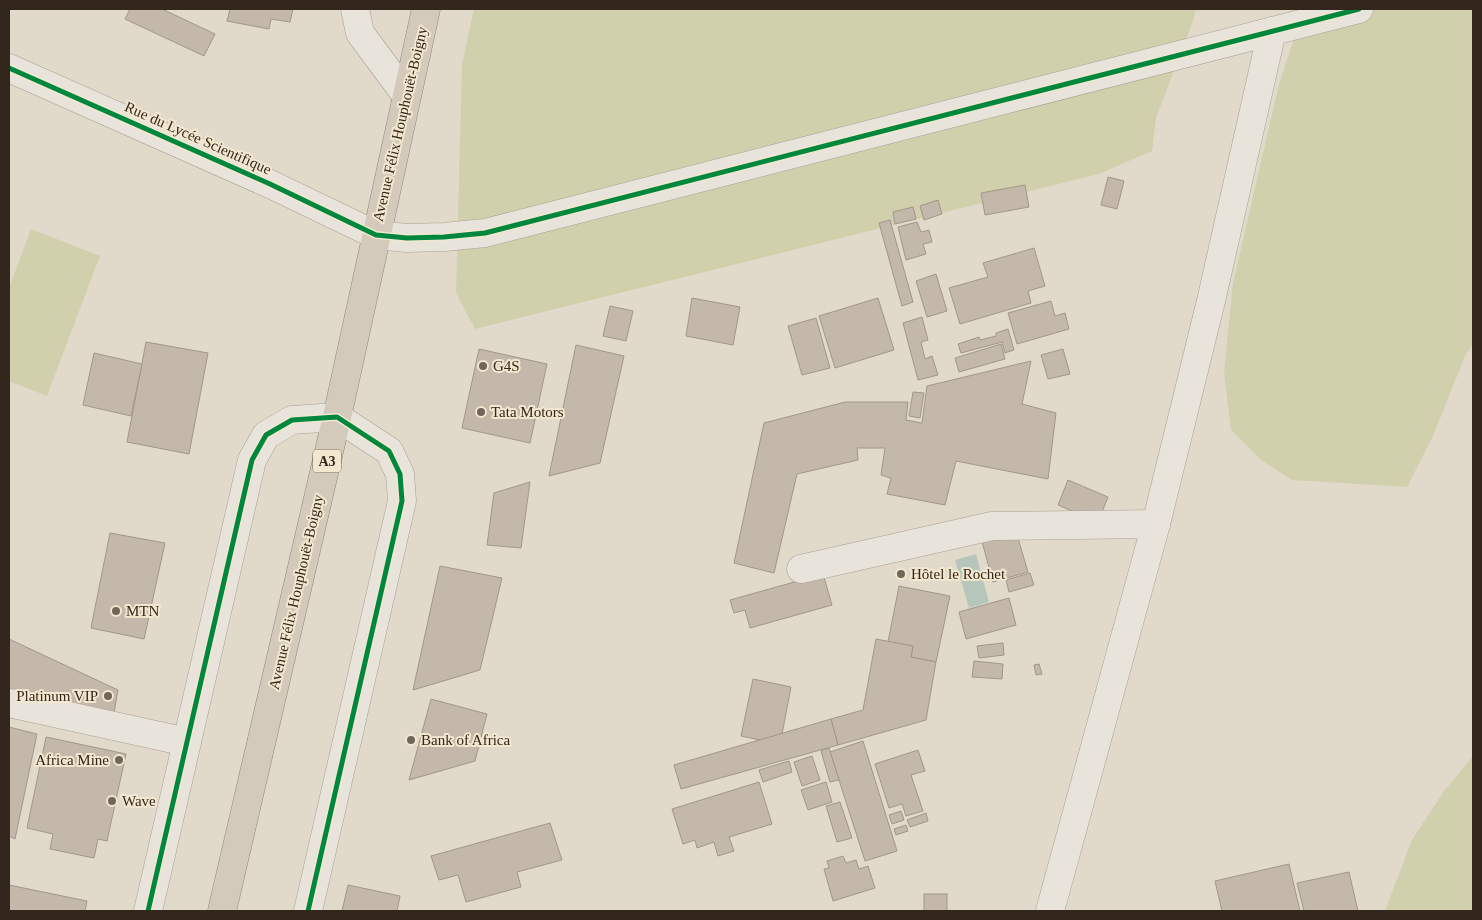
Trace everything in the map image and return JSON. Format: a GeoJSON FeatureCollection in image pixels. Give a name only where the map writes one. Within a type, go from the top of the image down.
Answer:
{"type":"FeatureCollection","features":[{"type":"Feature","properties":{"kind":"highway","name":"Avenue Félix Houphouët-Boigny"},"geometry":{"type":"LineString","coordinates":[[222,911],[337,416],[426,9]]}},
{"type":"Feature","properties":{"kind":"street"},"geometry":{"type":"LineString","coordinates":[[355,9],[360,33],[406,95]]}},
{"type":"Feature","properties":{"kind":"street"},"geometry":{"type":"LineString","coordinates":[[376,235],[407,238],[484,233],[1359,9]]}},
{"type":"Feature","properties":{"kind":"street"},"geometry":{"type":"LineString","coordinates":[[1050,911],[1156,524],[1211,302],[1272,31]]}},
{"type":"Feature","properties":{"kind":"street","name":"Rue du Lycée Scientifique"},"geometry":{"type":"LineString","coordinates":[[9,68],[270,184],[376,235]]}},
{"type":"Feature","properties":{"kind":"street"},"geometry":{"type":"LineString","coordinates":[[148,911],[252,460],[266,435],[292,420],[337,416],[389,452],[400,474],[402,501],[308,911]]}},
{"type":"Feature","properties":{"kind":"street"},"geometry":{"type":"LineString","coordinates":[[801,569],[992,526],[1156,524]]}},
{"type":"Feature","properties":{"kind":"street"},"geometry":{"type":"LineString","coordinates":[[9,703],[187,742]]}},
{"type":"Feature","properties":{"kind":"green space"},"geometry":{"type":"Polygon","coordinates":[[[474,9],[1196,9],[1156,118],[1152,151],[1099,174],[475,329],[456,293],[462,64],[474,9]]]}},
{"type":"Feature","properties":{"kind":"green space"},"geometry":{"type":"Polygon","coordinates":[[[1304,9],[1473,9],[1473,344],[1465,356],[1433,436],[1407,487],[1292,480],[1261,460],[1231,430],[1224,373],[1233,283],[1279,84],[1304,9]]]}},
{"type":"Feature","properties":{"kind":"green space"},"geometry":{"type":"Polygon","coordinates":[[[31,229],[100,256],[47,396],[9,381],[9,288],[31,229]]]}},
{"type":"Feature","properties":{"kind":"green space"},"geometry":{"type":"Polygon","coordinates":[[[1473,756],[1473,911],[1385,911],[1412,840],[1444,791],[1473,756]]]}},
{"type":"Feature","properties":{"kind":"shaded area"},"geometry":{"type":"Polygon","coordinates":[[[976,554],[989,602],[969,608],[955,560],[976,554]]]}},
{"type":"Feature","properties":{"kind":"building"},"geometry":{"type":"Polygon","coordinates":[[[130,9],[162,9],[215,34],[204,56],[125,19],[130,9]]]}},
{"type":"Feature","properties":{"kind":"building"},"geometry":{"type":"Polygon","coordinates":[[[230,9],[293,9],[290,22],[271,19],[269,29],[227,21],[230,9]]]}},
{"type":"Feature","properties":{"kind":"building"},"geometry":{"type":"Polygon","coordinates":[[[1108,177],[1124,181],[1117,209],[1101,205],[1108,177]]]}},
{"type":"Feature","properties":{"kind":"building"},"geometry":{"type":"Polygon","coordinates":[[[1025,185],[1029,207],[985,215],[981,193],[1025,185]]]}},
{"type":"Feature","properties":{"kind":"building"},"geometry":{"type":"Polygon","coordinates":[[[938,200],[942,214],[924,220],[920,206],[938,200]]]}},
{"type":"Feature","properties":{"kind":"building"},"geometry":{"type":"Polygon","coordinates":[[[913,207],[916,219],[895,224],[893,212],[913,207]]]}},
{"type":"Feature","properties":{"kind":"building"},"geometry":{"type":"Polygon","coordinates":[[[890,220],[913,302],[902,306],[879,223],[890,220]]]}},
{"type":"Feature","properties":{"kind":"building"},"geometry":{"type":"Polygon","coordinates":[[[917,222],[921,232],[929,230],[932,242],[923,244],[926,254],[906,260],[898,227],[917,222]]]}},
{"type":"Feature","properties":{"kind":"building"},"geometry":{"type":"Polygon","coordinates":[[[1034,248],[1045,286],[1028,291],[1031,303],[960,324],[949,288],[988,277],[983,263],[1034,248]]]}},
{"type":"Feature","properties":{"kind":"building"},"geometry":{"type":"Polygon","coordinates":[[[936,274],[947,311],[927,317],[916,281],[936,274]]]}},
{"type":"Feature","properties":{"kind":"building"},"geometry":{"type":"Polygon","coordinates":[[[692,298],[740,307],[733,345],[686,336],[692,298]]]}},
{"type":"Feature","properties":{"kind":"building"},"geometry":{"type":"Polygon","coordinates":[[[878,298],[894,350],[835,368],[819,316],[878,298]]]}},
{"type":"Feature","properties":{"kind":"building"},"geometry":{"type":"Polygon","coordinates":[[[1051,301],[1055,316],[1065,313],[1069,329],[1017,344],[1008,313],[1051,301]]]}},
{"type":"Feature","properties":{"kind":"building"},"geometry":{"type":"Polygon","coordinates":[[[610,306],[633,311],[626,341],[603,336],[610,306]]]}},
{"type":"Feature","properties":{"kind":"building"},"geometry":{"type":"Polygon","coordinates":[[[922,317],[928,340],[921,342],[925,359],[932,356],[938,375],[918,380],[903,323],[922,317]]]}},
{"type":"Feature","properties":{"kind":"building"},"geometry":{"type":"Polygon","coordinates":[[[816,318],[830,368],[802,375],[788,326],[816,318]]]}},
{"type":"Feature","properties":{"kind":"building"},"geometry":{"type":"Polygon","coordinates":[[[1008,329],[1014,350],[1005,353],[1002,342],[961,353],[958,344],[979,337],[980,340],[996,336],[996,333],[1008,329]]]}},
{"type":"Feature","properties":{"kind":"building"},"geometry":{"type":"Polygon","coordinates":[[[146,342],[208,353],[189,454],[127,442],[146,342]]]}},
{"type":"Feature","properties":{"kind":"building"},"geometry":{"type":"Polygon","coordinates":[[[1001,344],[1005,359],[959,372],[955,358],[1001,344]]]}},
{"type":"Feature","properties":{"kind":"building"},"geometry":{"type":"Polygon","coordinates":[[[576,345],[624,356],[600,463],[549,476],[576,345]]]}},
{"type":"Feature","properties":{"kind":"building"},"geometry":{"type":"Polygon","coordinates":[[[479,349],[547,364],[530,443],[462,428],[479,349]]]}},
{"type":"Feature","properties":{"kind":"building"},"geometry":{"type":"Polygon","coordinates":[[[1063,349],[1070,374],[1048,379],[1041,355],[1063,349]]]}},
{"type":"Feature","properties":{"kind":"building"},"geometry":{"type":"Polygon","coordinates":[[[94,353],[142,364],[131,416],[83,405],[94,353]]]}},
{"type":"Feature","properties":{"kind":"building"},"geometry":{"type":"Polygon","coordinates":[[[1031,361],[1022,404],[1056,413],[1048,479],[956,461],[945,505],[887,494],[891,478],[881,475],[885,448],[857,448],[858,460],[797,474],[774,573],[734,563],[764,423],[845,402],[908,402],[906,420],[922,423],[927,386],[1031,361]]]}},
{"type":"Feature","properties":{"kind":"building"},"geometry":{"type":"Polygon","coordinates":[[[913,392],[924,393],[920,418],[909,416],[913,392]]]}},
{"type":"Feature","properties":{"kind":"building"},"geometry":{"type":"Polygon","coordinates":[[[1068,480],[1108,497],[1098,522],[1058,505],[1068,480]]]}},
{"type":"Feature","properties":{"kind":"building"},"geometry":{"type":"Polygon","coordinates":[[[530,482],[521,548],[487,545],[494,493],[530,482]]]}},
{"type":"Feature","properties":{"kind":"building"},"geometry":{"type":"Polygon","coordinates":[[[1015,528],[1028,572],[993,582],[981,538],[1015,528]]]}},
{"type":"Feature","properties":{"kind":"building"},"geometry":{"type":"Polygon","coordinates":[[[110,533],[165,543],[144,639],[91,628],[110,533]]]}},
{"type":"Feature","properties":{"kind":"building"},"geometry":{"type":"Polygon","coordinates":[[[440,566],[502,578],[480,670],[413,690],[440,566]]]}},
{"type":"Feature","properties":{"kind":"building"},"geometry":{"type":"Polygon","coordinates":[[[1030,573],[1034,585],[1009,592],[1006,580],[1030,573]]]}},
{"type":"Feature","properties":{"kind":"building"},"geometry":{"type":"Polygon","coordinates":[[[823,574],[832,605],[750,628],[745,610],[734,613],[730,600],[823,574]]]}},
{"type":"Feature","properties":{"kind":"building"},"geometry":{"type":"Polygon","coordinates":[[[899,586],[950,596],[936,662],[911,657],[913,646],[888,642],[899,586]]]}},
{"type":"Feature","properties":{"kind":"building"},"geometry":{"type":"Polygon","coordinates":[[[1009,598],[1016,625],[966,639],[959,612],[1009,598]]]}},
{"type":"Feature","properties":{"kind":"building"},"geometry":{"type":"Polygon","coordinates":[[[9,639],[118,690],[114,713],[9,689],[9,639]]]}},
{"type":"Feature","properties":{"kind":"building"},"geometry":{"type":"Polygon","coordinates":[[[876,639],[913,646],[911,657],[936,662],[926,720],[838,745],[831,719],[863,710],[876,639]]]}},
{"type":"Feature","properties":{"kind":"building"},"geometry":{"type":"Polygon","coordinates":[[[1003,643],[1004,655],[979,658],[977,646],[1003,643]]]}},
{"type":"Feature","properties":{"kind":"building"},"geometry":{"type":"Polygon","coordinates":[[[974,661],[1003,664],[1002,679],[972,677],[974,661]]]}},
{"type":"Feature","properties":{"kind":"building"},"geometry":{"type":"Polygon","coordinates":[[[1039,664],[1042,674],[1036,675],[1034,665],[1039,664]]]}},
{"type":"Feature","properties":{"kind":"building"},"geometry":{"type":"Polygon","coordinates":[[[753,679],[791,687],[782,734],[760,740],[741,736],[753,679]]]}},
{"type":"Feature","properties":{"kind":"building"},"geometry":{"type":"Polygon","coordinates":[[[431,699],[487,714],[475,761],[409,780],[431,699]]]}},
{"type":"Feature","properties":{"kind":"building"},"geometry":{"type":"Polygon","coordinates":[[[831,719],[838,745],[681,789],[674,765],[831,719]]]}},
{"type":"Feature","properties":{"kind":"building"},"geometry":{"type":"Polygon","coordinates":[[[9,727],[37,734],[15,839],[9,836],[9,727]]]}},
{"type":"Feature","properties":{"kind":"building"},"geometry":{"type":"Polygon","coordinates":[[[46,737],[126,754],[107,841],[98,839],[94,858],[50,849],[53,834],[27,828],[46,737]]]}},
{"type":"Feature","properties":{"kind":"building"},"geometry":{"type":"Polygon","coordinates":[[[863,741],[897,851],[865,861],[830,752],[863,741]]]}},
{"type":"Feature","properties":{"kind":"building"},"geometry":{"type":"Polygon","coordinates":[[[829,748],[839,780],[830,782],[821,751],[829,748]]]}},
{"type":"Feature","properties":{"kind":"building"},"geometry":{"type":"Polygon","coordinates":[[[918,750],[925,771],[911,775],[923,811],[906,816],[902,804],[889,808],[875,764],[918,750]]]}},
{"type":"Feature","properties":{"kind":"building"},"geometry":{"type":"Polygon","coordinates":[[[812,756],[820,780],[802,786],[794,762],[812,756]]]}},
{"type":"Feature","properties":{"kind":"building"},"geometry":{"type":"Polygon","coordinates":[[[789,761],[792,772],[763,782],[759,770],[789,761]]]}},
{"type":"Feature","properties":{"kind":"building"},"geometry":{"type":"Polygon","coordinates":[[[759,782],[772,824],[729,837],[734,851],[718,856],[714,842],[697,848],[695,840],[683,844],[672,809],[759,782]]]}},
{"type":"Feature","properties":{"kind":"building"},"geometry":{"type":"Polygon","coordinates":[[[826,782],[832,802],[808,810],[801,790],[826,782]]]}},
{"type":"Feature","properties":{"kind":"building"},"geometry":{"type":"Polygon","coordinates":[[[840,802],[852,838],[837,842],[826,806],[840,802]]]}},
{"type":"Feature","properties":{"kind":"building"},"geometry":{"type":"Polygon","coordinates":[[[901,811],[904,820],[892,824],[889,815],[901,811]]]}},
{"type":"Feature","properties":{"kind":"building"},"geometry":{"type":"Polygon","coordinates":[[[926,813],[928,821],[910,827],[907,820],[926,813]]]}},
{"type":"Feature","properties":{"kind":"building"},"geometry":{"type":"Polygon","coordinates":[[[550,823],[562,860],[517,872],[521,887],[466,902],[458,875],[439,880],[431,856],[550,823]]]}},
{"type":"Feature","properties":{"kind":"building"},"geometry":{"type":"Polygon","coordinates":[[[906,825],[908,831],[896,835],[894,829],[906,825]]]}},
{"type":"Feature","properties":{"kind":"building"},"geometry":{"type":"Polygon","coordinates":[[[843,856],[846,863],[856,860],[859,869],[868,866],[875,888],[833,901],[824,869],[829,868],[827,861],[843,856]]]}},
{"type":"Feature","properties":{"kind":"building"},"geometry":{"type":"Polygon","coordinates":[[[1289,864],[1300,911],[1222,911],[1215,881],[1289,864]]]}},
{"type":"Feature","properties":{"kind":"building"},"geometry":{"type":"Polygon","coordinates":[[[1349,872],[1358,911],[1304,911],[1297,883],[1349,872]]]}},
{"type":"Feature","properties":{"kind":"building"},"geometry":{"type":"Polygon","coordinates":[[[9,885],[87,901],[85,911],[9,911],[9,885]]]}},
{"type":"Feature","properties":{"kind":"building"},"geometry":{"type":"Polygon","coordinates":[[[348,885],[400,896],[397,911],[342,911],[348,885]]]}},
{"type":"Feature","properties":{"kind":"building"},"geometry":{"type":"Polygon","coordinates":[[[924,894],[947,894],[947,911],[924,911],[924,894]]]}},
{"type":"Feature","properties":{"kind":"cycle path"},"geometry":{"type":"LineString","coordinates":[[9,68],[270,184],[376,235],[407,238],[444,237],[485,233],[1359,9]]}},
{"type":"Feature","properties":{"kind":"cycle path"},"geometry":{"type":"LineString","coordinates":[[148,911],[252,460],[266,435],[292,420],[337,417],[389,451],[400,474],[402,501],[308,911]]}},
{"type":"Feature","properties":{"kind":"place","name":"G4S"},"geometry":{"type":"Point","coordinates":[483,366]}},
{"type":"Feature","properties":{"kind":"place","name":"Tata Motors"},"geometry":{"type":"Point","coordinates":[481,412]}},
{"type":"Feature","properties":{"kind":"place","name":"Hôtel le Rochet"},"geometry":{"type":"Point","coordinates":[901,574]}},
{"type":"Feature","properties":{"kind":"place","name":"MTN"},"geometry":{"type":"Point","coordinates":[116,611]}},
{"type":"Feature","properties":{"kind":"place","name":"Platinum VIP"},"geometry":{"type":"Point","coordinates":[108,696]}},
{"type":"Feature","properties":{"kind":"place","name":"Bank of Africa"},"geometry":{"type":"Point","coordinates":[411,740]}},
{"type":"Feature","properties":{"kind":"place","name":"Africa Mine"},"geometry":{"type":"Point","coordinates":[119,760]}},
{"type":"Feature","properties":{"kind":"place","name":"Wave"},"geometry":{"type":"Point","coordinates":[112,801]}}]}
